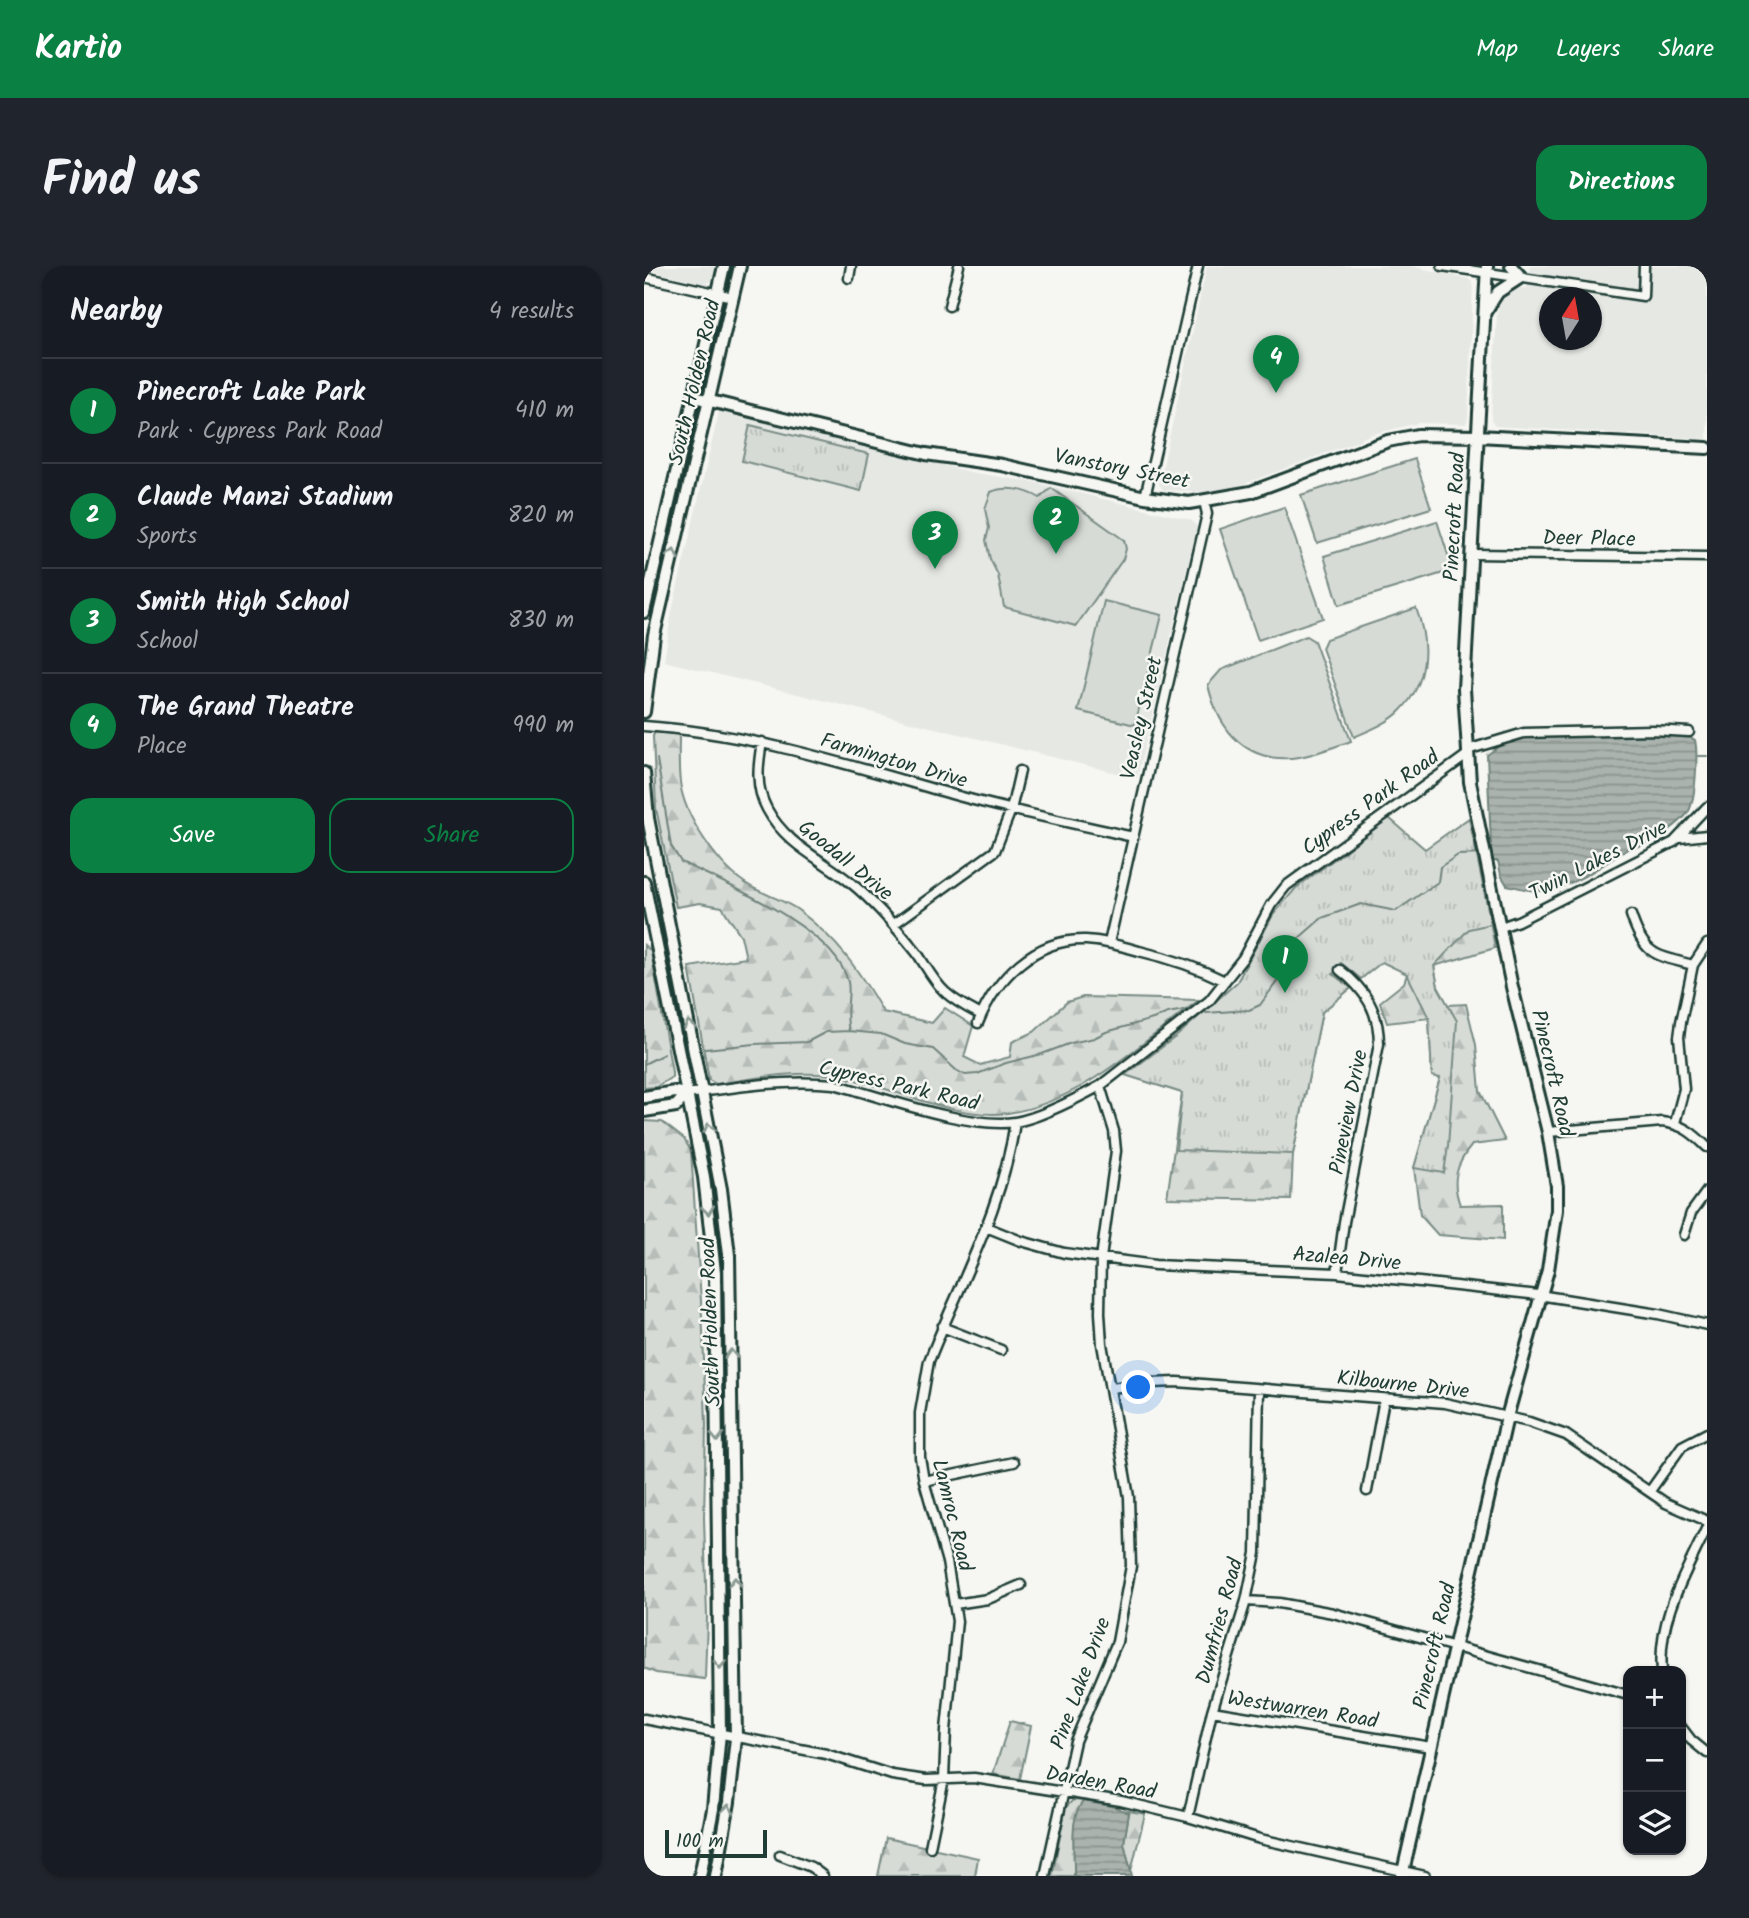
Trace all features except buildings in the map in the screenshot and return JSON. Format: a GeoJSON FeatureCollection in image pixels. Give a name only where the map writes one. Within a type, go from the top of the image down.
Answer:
{"type":"FeatureCollection","features":[{"type":"Feature","properties":{"kind":"main road","name":"South Holden Road"},"geometry":{"type":"LineString","coordinates":[[644,612],[724,266]]}},
{"type":"Feature","properties":{"kind":"main road","name":"South Holden Road"},"geometry":{"type":"LineString","coordinates":[[644,712],[654,635],[740,266]]}},
{"type":"Feature","properties":{"kind":"main road"},"geometry":{"type":"LineString","coordinates":[[1484,314],[1498,292],[1521,277],[1511,266]]}},
{"type":"Feature","properties":{"kind":"main road","name":"Pinecroft Road"},"geometry":{"type":"LineString","coordinates":[[1402,1874],[1507,1417],[1555,1236],[1557,1210],[1557,1186],[1548,1132],[1512,987],[1467,752],[1464,689],[1487,269]]}},
{"type":"Feature","properties":{"kind":"main road","name":"Vanstory Street"},"geometry":{"type":"LineString","coordinates":[[694,397],[926,454],[1002,465],[1145,497],[1189,503],[1251,492],[1388,441],[1418,435],[1707,448]]}},
{"type":"Feature","properties":{"kind":"main road","name":"South Holden Road"},"geometry":{"type":"LineString","coordinates":[[644,773],[648,817],[721,1189],[729,1255],[736,1738],[728,1813],[716,1876]]}},
{"type":"Feature","properties":{"kind":"main road","name":"South Holden Road"},"geometry":{"type":"LineString","coordinates":[[644,882],[704,1177],[715,1272],[720,1733],[713,1809],[700,1876]]}},
{"type":"Feature","properties":{"kind":"main road"},"geometry":{"type":"LineString","coordinates":[[644,1097],[675,1092],[687,1094]]}},
{"type":"Feature","properties":{"kind":"main road"},"geometry":{"type":"LineString","coordinates":[[644,1111],[676,1106],[687,1094]]}},
{"type":"Feature","properties":{"kind":"street"},"geometry":{"type":"LineString","coordinates":[[849,278],[851,266]]}},
{"type":"Feature","properties":{"kind":"street"},"geometry":{"type":"LineString","coordinates":[[950,306],[959,266]]}},
{"type":"Feature","properties":{"kind":"street"},"geometry":{"type":"LineString","coordinates":[[1145,497],[1198,266]]}},
{"type":"Feature","properties":{"kind":"street"},"geometry":{"type":"LineString","coordinates":[[1442,266],[1487,269],[1643,296],[1644,266]]}},
{"type":"Feature","properties":{"kind":"street"},"geometry":{"type":"LineString","coordinates":[[644,276],[733,297]]}},
{"type":"Feature","properties":{"kind":"street","name":"Veasley Street"},"geometry":{"type":"LineString","coordinates":[[1109,943],[1207,514],[1204,501]]}},
{"type":"Feature","properties":{"kind":"street","name":"Deer Place"},"geometry":{"type":"LineString","coordinates":[[1471,554],[1707,557]]}},
{"type":"Feature","properties":{"kind":"street","name":"Farmington Drive"},"geometry":{"type":"LineString","coordinates":[[644,726],[690,729],[762,741],[1011,810],[1133,837]]}},
{"type":"Feature","properties":{"kind":"street"},"geometry":{"type":"LineString","coordinates":[[1467,752],[1524,733],[1652,730],[1689,732]]}},
{"type":"Feature","properties":{"kind":"street","name":"Goodall Drive"},"geometry":{"type":"LineString","coordinates":[[762,741],[757,771],[760,790],[766,808],[777,825],[791,840],[850,882],[894,924],[945,991],[980,1019],[1014,968],[1031,955],[1066,941],[1109,943]]}},
{"type":"Feature","properties":{"kind":"street","name":"Cypress Park Road"},"geometry":{"type":"LineString","coordinates":[[687,1094],[764,1084],[819,1082],[985,1122],[1015,1122],[1083,1096],[1100,1086],[1209,1001],[1243,958],[1271,905],[1286,886],[1467,752]]}},
{"type":"Feature","properties":{"kind":"street"},"geometry":{"type":"LineString","coordinates":[[894,924],[995,850],[1011,810],[1020,771]]}},
{"type":"Feature","properties":{"kind":"street","name":"Twin Lakes Drive"},"geometry":{"type":"LineString","coordinates":[[1501,927],[1518,921],[1681,838],[1704,809]]}},
{"type":"Feature","properties":{"kind":"street"},"geometry":{"type":"LineString","coordinates":[[1681,838],[1707,835]]}},
{"type":"Feature","properties":{"kind":"street"},"geometry":{"type":"LineString","coordinates":[[1632,915],[1638,937],[1647,949],[1693,965]]}},
{"type":"Feature","properties":{"kind":"street"},"geometry":{"type":"LineString","coordinates":[[1109,943],[1178,961],[1225,981]]}},
{"type":"Feature","properties":{"kind":"street"},"geometry":{"type":"LineString","coordinates":[[1675,1124],[1684,1090],[1679,1037],[1681,1022],[1693,965],[1707,944]]}},
{"type":"Feature","properties":{"kind":"street","name":"Pineview Drive"},"geometry":{"type":"LineString","coordinates":[[1337,1273],[1379,1044],[1379,1026],[1375,1011],[1359,986],[1340,970]]}},
{"type":"Feature","properties":{"kind":"street","name":"Pine Lake Drive"},"geometry":{"type":"LineString","coordinates":[[1045,1876],[1075,1741],[1117,1642],[1131,1566],[1129,1497],[1102,1343],[1101,1258],[1116,1150],[1114,1131],[1100,1086]]}},
{"type":"Feature","properties":{"kind":"street","name":"Lamroc Road"},"geometry":{"type":"LineString","coordinates":[[930,1847],[944,1779],[946,1730],[957,1640],[955,1604],[947,1562],[924,1481],[920,1446],[923,1387],[929,1361],[942,1327],[986,1227],[1004,1176],[1015,1122]]}},
{"type":"Feature","properties":{"kind":"street"},"geometry":{"type":"LineString","coordinates":[[1548,1132],[1662,1122],[1692,1131],[1707,1147]]}},
{"type":"Feature","properties":{"kind":"street"},"geometry":{"type":"LineString","coordinates":[[1684,1235],[1691,1213],[1707,1191]]}},
{"type":"Feature","properties":{"kind":"street","name":"Azalea Drive"},"geometry":{"type":"LineString","coordinates":[[986,1227],[1021,1241],[1064,1253],[1155,1265],[1337,1273],[1539,1295],[1658,1314],[1707,1325]]}},
{"type":"Feature","properties":{"kind":"street"},"geometry":{"type":"LineString","coordinates":[[942,1327],[1001,1350]]}},
{"type":"Feature","properties":{"kind":"street","name":"Kilbourne Drive"},"geometry":{"type":"LineString","coordinates":[[1111,1388],[1161,1382],[1445,1403],[1507,1417],[1566,1435],[1666,1503],[1707,1521]]}},
{"type":"Feature","properties":{"kind":"street","name":"Dumfries Road"},"geometry":{"type":"LineString","coordinates":[[1188,1817],[1212,1711],[1246,1601],[1256,1553],[1259,1389]]}},
{"type":"Feature","properties":{"kind":"street"},"geometry":{"type":"LineString","coordinates":[[1367,1490],[1384,1399]]}},
{"type":"Feature","properties":{"kind":"street"},"geometry":{"type":"LineString","coordinates":[[1650,1491],[1682,1447],[1707,1433]]}},
{"type":"Feature","properties":{"kind":"street"},"geometry":{"type":"LineString","coordinates":[[924,1481],[1014,1462]]}},
{"type":"Feature","properties":{"kind":"street"},"geometry":{"type":"LineString","coordinates":[[1662,1666],[1663,1633],[1671,1605],[1707,1527]]}},
{"type":"Feature","properties":{"kind":"street"},"geometry":{"type":"LineString","coordinates":[[955,1604],[988,1599],[1021,1585]]}},
{"type":"Feature","properties":{"kind":"street"},"geometry":{"type":"LineString","coordinates":[[1246,1601],[1279,1603],[1333,1613],[1623,1694]]}},
{"type":"Feature","properties":{"kind":"street","name":"Westwarren Road"},"geometry":{"type":"LineString","coordinates":[[1212,1711],[1431,1747]]}},
{"type":"Feature","properties":{"kind":"street","name":"Darden Road"},"geometry":{"type":"LineString","coordinates":[[644,1719],[826,1754],[892,1775],[926,1780],[974,1778],[1121,1801],[1188,1817],[1260,1839],[1402,1874],[1425,1876]]}},
{"type":"Feature","properties":{"kind":"street"},"geometry":{"type":"LineString","coordinates":[[1683,1729],[1707,1754]]}},
{"type":"Feature","properties":{"kind":"street"},"geometry":{"type":"LineString","coordinates":[[780,1855],[811,1867],[823,1876]]}},
{"type":"Feature","properties":{"kind":"shaded area"},"geometry":{"type":"Polygon","coordinates":[[[644,266],[716,266],[713,280],[706,284],[644,269],[644,266]]]}},
{"type":"Feature","properties":{"kind":"shaded area"},"geometry":{"type":"Polygon","coordinates":[[[1207,266],[1411,266],[1473,282],[1466,424],[1418,423],[1369,435],[1236,487],[1201,492],[1163,490],[1159,484],[1207,266]]]}},
{"type":"Feature","properties":{"kind":"shaded area"},"geometry":{"type":"Polygon","coordinates":[[[1522,266],[1707,266],[1707,439],[1495,426],[1491,420],[1497,313],[1499,305],[1508,293],[1515,288],[1527,288],[1530,268],[1522,266]]]}},
{"type":"Feature","properties":{"kind":"shaded area"},"geometry":{"type":"Polygon","coordinates":[[[719,412],[975,473],[1033,482],[1191,520],[1197,527],[1137,778],[664,661],[672,611],[719,412]]]}},
{"type":"Feature","properties":{"kind":"shaded area"},"geometry":{"type":"Polygon","coordinates":[[[1666,733],[1685,735],[1695,740],[1696,778],[1687,814],[1666,832],[1626,850],[1580,878],[1545,891],[1507,885],[1501,875],[1498,861],[1481,861],[1477,845],[1491,845],[1487,755],[1506,741],[1521,738],[1666,733]]]}},
{"type":"Feature","properties":{"kind":"shaded area"},"geometry":{"type":"Polygon","coordinates":[[[1084,1801],[1115,1807],[1129,1813],[1124,1843],[1132,1876],[1074,1876],[1074,1825],[1079,1807],[1084,1801]]]}},
{"type":"Feature","properties":{"kind":"green space"},"geometry":{"type":"Polygon","coordinates":[[[750,425],[869,454],[861,491],[742,461],[750,425]]]}},
{"type":"Feature","properties":{"kind":"green space"},"geometry":{"type":"Polygon","coordinates":[[[1415,459],[1431,508],[1317,543],[1301,495],[1415,459]]]}},
{"type":"Feature","properties":{"kind":"green space"},"geometry":{"type":"Polygon","coordinates":[[[1051,488],[1124,540],[1126,549],[1123,559],[1076,626],[1004,607],[998,575],[990,559],[986,540],[989,528],[985,509],[991,492],[1016,489],[1040,498],[1051,488]]]}},
{"type":"Feature","properties":{"kind":"green space"},"geometry":{"type":"Polygon","coordinates":[[[1284,507],[1323,618],[1258,640],[1220,529],[1284,507]]]}},
{"type":"Feature","properties":{"kind":"green space"},"geometry":{"type":"Polygon","coordinates":[[[1437,521],[1453,570],[1339,605],[1324,556],[1437,521]]]}},
{"type":"Feature","properties":{"kind":"green space"},"geometry":{"type":"Polygon","coordinates":[[[1104,601],[1162,615],[1135,725],[1078,711],[1104,601]]]}},
{"type":"Feature","properties":{"kind":"green space"},"geometry":{"type":"Polygon","coordinates":[[[1416,608],[1424,648],[1424,661],[1417,687],[1410,699],[1391,719],[1354,737],[1322,648],[1326,639],[1416,608]]]}},
{"type":"Feature","properties":{"kind":"green space"},"geometry":{"type":"Polygon","coordinates":[[[1306,636],[1314,641],[1351,741],[1299,757],[1265,756],[1238,742],[1228,731],[1213,702],[1208,685],[1221,670],[1306,636]]]}},
{"type":"Feature","properties":{"kind":"green space"},"geometry":{"type":"Polygon","coordinates":[[[655,732],[679,734],[680,782],[688,811],[705,841],[727,867],[750,886],[798,910],[825,933],[856,969],[883,1012],[932,1023],[945,1008],[973,1026],[964,1057],[980,1065],[1010,1057],[1012,1042],[1034,1032],[1067,1002],[1083,997],[1199,1000],[1133,1052],[1086,1084],[1035,1107],[1008,1113],[988,1114],[946,1108],[863,1082],[827,1075],[779,1075],[716,1084],[709,1080],[689,967],[746,958],[741,936],[722,907],[700,903],[676,907],[656,808],[655,732]]]}},
{"type":"Feature","properties":{"kind":"green space"},"geometry":{"type":"Polygon","coordinates":[[[1389,818],[1425,849],[1469,818],[1491,924],[1469,929],[1434,966],[1438,987],[1457,1021],[1444,1173],[1414,1168],[1440,1078],[1432,1076],[1429,1018],[1407,974],[1382,962],[1361,979],[1341,963],[1333,974],[1351,988],[1322,1012],[1293,1154],[1176,1150],[1182,1093],[1125,1075],[1178,1035],[1237,982],[1273,915],[1296,888],[1389,818]]]}},
{"type":"Feature","properties":{"kind":"green space"},"geometry":{"type":"Polygon","coordinates":[[[1488,910],[1495,948],[1434,966],[1438,987],[1448,1005],[1466,1004],[1476,1045],[1480,1091],[1505,1141],[1472,1145],[1459,1166],[1457,1196],[1460,1205],[1503,1204],[1503,1240],[1438,1235],[1420,1215],[1414,1168],[1440,1078],[1432,1076],[1429,1018],[1387,1023],[1380,1002],[1404,983],[1407,974],[1488,910]]]}},
{"type":"Feature","properties":{"kind":"green space"},"geometry":{"type":"Polygon","coordinates":[[[644,945],[651,951],[672,1077],[656,1087],[644,1088],[644,945]]]}},
{"type":"Feature","properties":{"kind":"green space"},"geometry":{"type":"Polygon","coordinates":[[[1333,947],[1361,979],[1341,963],[1333,974],[1351,988],[1322,1012],[1293,1154],[1291,1200],[1167,1198],[1182,1093],[1125,1075],[1333,947]]]}},
{"type":"Feature","properties":{"kind":"green space"},"geometry":{"type":"Polygon","coordinates":[[[644,1121],[662,1122],[684,1139],[691,1151],[703,1331],[706,1425],[705,1679],[656,1673],[644,1668],[644,1121]]]}},
{"type":"Feature","properties":{"kind":"green space"},"geometry":{"type":"Polygon","coordinates":[[[1010,1721],[1031,1726],[1020,1779],[993,1774],[1010,1721]]]}},
{"type":"Feature","properties":{"kind":"green space"},"geometry":{"type":"Polygon","coordinates":[[[1073,1800],[1084,1801],[1076,1816],[1074,1876],[1052,1876],[1066,1807],[1073,1800]]]}},
{"type":"Feature","properties":{"kind":"green space"},"geometry":{"type":"Polygon","coordinates":[[[1124,1810],[1145,1814],[1131,1871],[1124,1843],[1129,1813],[1124,1810]]]}},
{"type":"Feature","properties":{"kind":"green space"},"geometry":{"type":"Polygon","coordinates":[[[886,1838],[978,1858],[975,1876],[878,1876],[886,1838]]]}},
{"type":"Feature","properties":{"kind":"waterway"},"geometry":{"type":"LineString","coordinates":[[1698,756],[1707,756]]}},
{"type":"Feature","properties":{"kind":"waterway"},"geometry":{"type":"LineString","coordinates":[[657,759],[671,846],[681,862],[777,910],[823,944],[839,963],[848,982],[849,1030]]}},
{"type":"Feature","properties":{"kind":"waterway"},"geometry":{"type":"LineString","coordinates":[[1206,1013],[1249,1010],[1260,1005],[1287,968],[1298,939],[1322,918],[1361,904],[1396,911],[1438,882],[1440,867],[1458,855],[1481,854]]}},
{"type":"Feature","properties":{"kind":"waterway"},"geometry":{"type":"LineString","coordinates":[[705,1049],[807,1042],[826,1032],[881,1034],[905,1044],[933,1049],[965,1075],[977,1074],[1184,1010]]}},
{"type":"Feature","properties":{"kind":"waterway"},"geometry":{"type":"LineString","coordinates":[[644,1064],[664,1054]]}},
{"type":"Feature","properties":{"kind":"place","name":"The Grand Theatre"},"geometry":{"type":"Point","coordinates":[1276,393]}},
{"type":"Feature","properties":{"kind":"place","name":"Claude Manzi Stadium"},"geometry":{"type":"Point","coordinates":[1056,554]}},
{"type":"Feature","properties":{"kind":"place","name":"Smith High School"},"geometry":{"type":"Point","coordinates":[935,569]}},
{"type":"Feature","properties":{"kind":"place","name":"Pinecroft Lake Park"},"geometry":{"type":"Point","coordinates":[1285,993]}}]}
